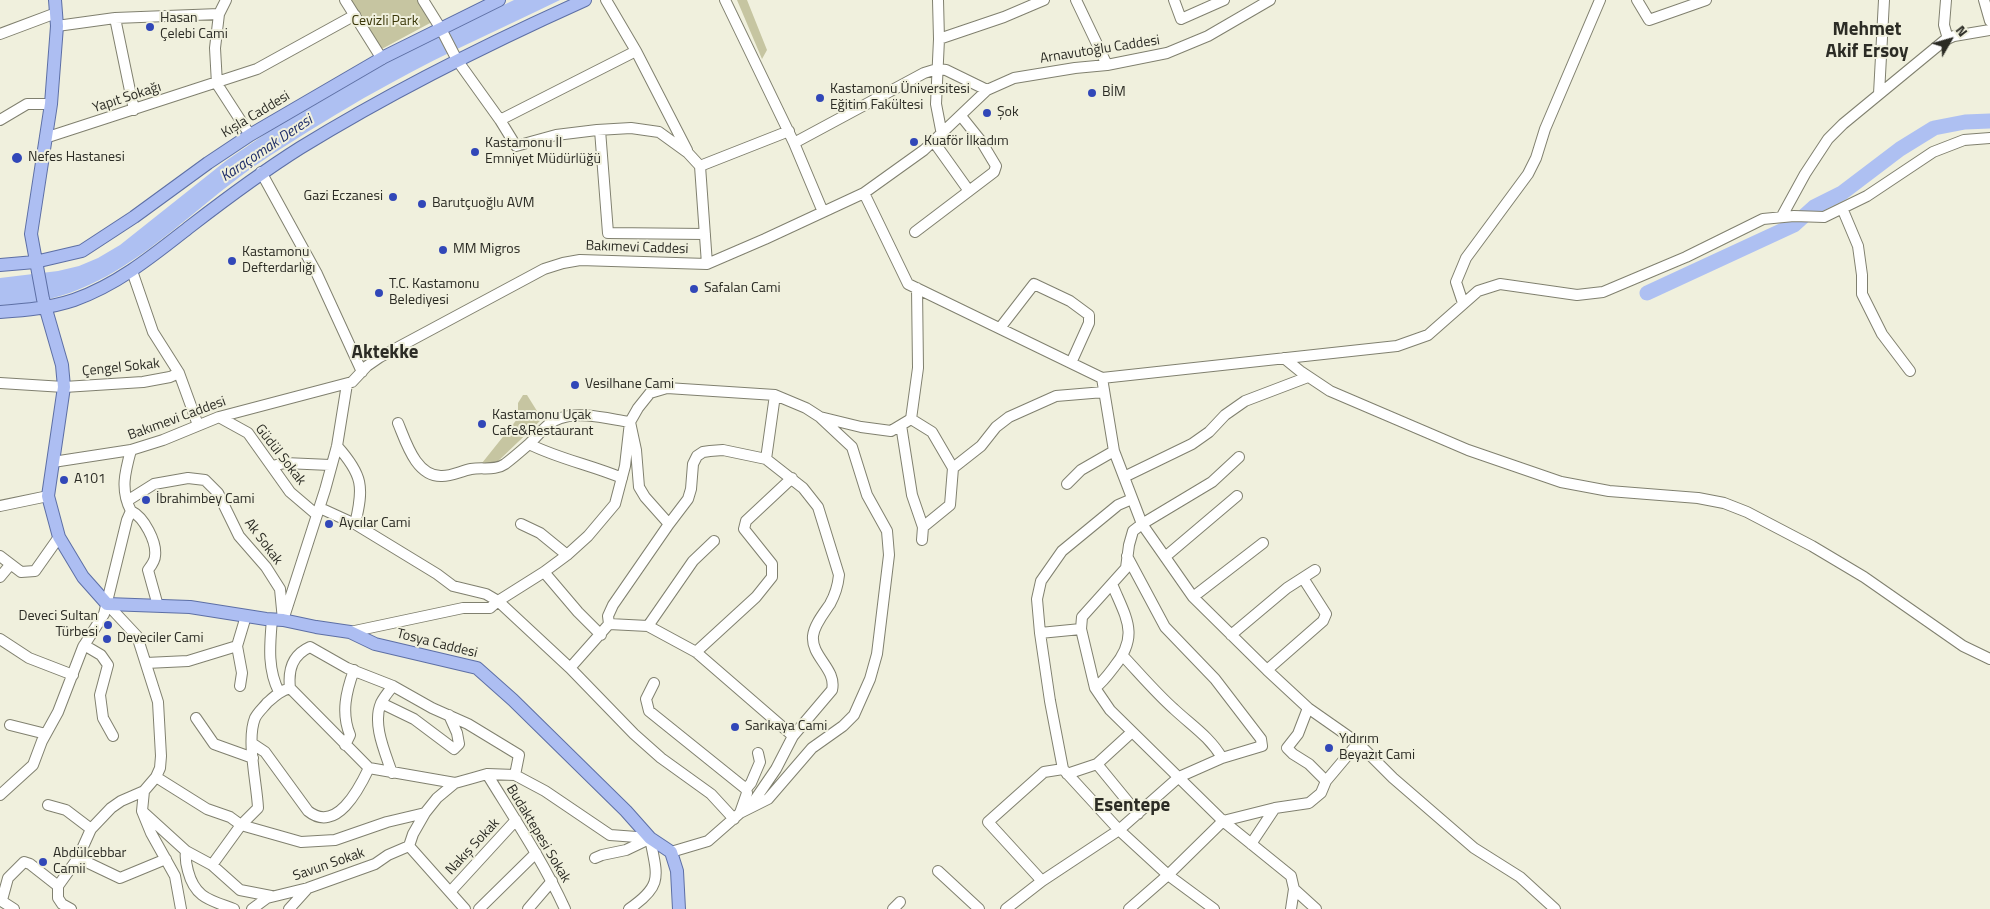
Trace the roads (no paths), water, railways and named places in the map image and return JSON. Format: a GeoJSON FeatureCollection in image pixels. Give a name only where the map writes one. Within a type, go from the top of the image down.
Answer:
{"type":"FeatureCollection","features":[{"type":"Feature","properties":{"kind":"main road"},"geometry":{"type":"LineString","coordinates":[[55,0],[56,20],[51,104],[31,234],[35,262],[62,365],[64,387],[48,496],[59,537],[83,577],[106,604]]}},
{"type":"Feature","properties":{"kind":"main road","name":"Kışla Caddesi"},"geometry":{"type":"LineString","coordinates":[[0,265],[35,262],[82,251],[134,217],[250,135],[382,58],[442,30],[499,0]]}},
{"type":"Feature","properties":{"kind":"main road"},"geometry":{"type":"LineString","coordinates":[[0,312],[46,308],[88,295],[132,271],[264,171],[393,94],[457,60],[585,0]]}},
{"type":"Feature","properties":{"kind":"main road","name":"Tosya Caddesi"},"geometry":{"type":"LineString","coordinates":[[106,604],[190,607],[277,619],[350,632],[375,644],[477,668],[626,811],[650,838],[671,852]]}},
{"type":"Feature","properties":{"kind":"main road"},"geometry":{"type":"LineString","coordinates":[[671,852],[677,871],[679,909]]}},
{"type":"Feature","properties":{"kind":"street"},"geometry":{"type":"LineString","coordinates":[[226,0],[219,14],[215,48],[217,84],[250,135]]}},
{"type":"Feature","properties":{"kind":"street"},"geometry":{"type":"LineString","coordinates":[[345,0],[382,58]]}},
{"type":"Feature","properties":{"kind":"street"},"geometry":{"type":"LineString","coordinates":[[423,0],[442,30],[457,60],[500,120],[516,146],[556,135],[631,128],[659,132],[688,153],[700,166],[707,264]]}},
{"type":"Feature","properties":{"kind":"street"},"geometry":{"type":"LineString","coordinates":[[606,0],[636,51],[688,153]]}},
{"type":"Feature","properties":{"kind":"street"},"geometry":{"type":"LineString","coordinates":[[725,0],[789,131],[823,212]]}},
{"type":"Feature","properties":{"kind":"street"},"geometry":{"type":"LineString","coordinates":[[938,0],[939,39],[936,104],[938,138],[969,191]]}},
{"type":"Feature","properties":{"kind":"street"},"geometry":{"type":"LineString","coordinates":[[939,39],[1004,17],[1044,0]]}},
{"type":"Feature","properties":{"kind":"street"},"geometry":{"type":"LineString","coordinates":[[1076,0],[1106,65]]}},
{"type":"Feature","properties":{"kind":"street"},"geometry":{"type":"LineString","coordinates":[[1174,0],[1181,18],[1224,0]]}},
{"type":"Feature","properties":{"kind":"street","name":"Arnavutoğlu Caddesi"},"geometry":{"type":"LineString","coordinates":[[864,193],[938,138],[987,90],[1014,78],[1106,65],[1167,53],[1208,36],[1270,0]]}},
{"type":"Feature","properties":{"kind":"street"},"geometry":{"type":"LineString","coordinates":[[1463,303],[1456,282],[1466,258],[1528,174],[1600,0]]}},
{"type":"Feature","properties":{"kind":"street"},"geometry":{"type":"LineString","coordinates":[[1637,0],[1649,20],[1706,0]]}},
{"type":"Feature","properties":{"kind":"street"},"geometry":{"type":"LineString","coordinates":[[1879,94],[1884,0]]}},
{"type":"Feature","properties":{"kind":"street"},"geometry":{"type":"LineString","coordinates":[[1946,0],[1944,25],[1948,39]]}},
{"type":"Feature","properties":{"kind":"street"},"geometry":{"type":"LineString","coordinates":[[1984,0],[1990,21]]}},
{"type":"Feature","properties":{"kind":"street"},"geometry":{"type":"LineString","coordinates":[[0,34],[56,20],[219,14]]}},
{"type":"Feature","properties":{"kind":"street","name":"Yapıt Sokağı"},"geometry":{"type":"LineString","coordinates":[[45,138],[217,84],[257,69],[355,15]]}},
{"type":"Feature","properties":{"kind":"street"},"geometry":{"type":"LineString","coordinates":[[115,18],[134,110]]}},
{"type":"Feature","properties":{"kind":"street"},"geometry":{"type":"LineString","coordinates":[[1782,216],[1805,174],[1828,139],[1843,124],[1948,39],[1954,36],[1990,30]]}},
{"type":"Feature","properties":{"kind":"street"},"geometry":{"type":"LineString","coordinates":[[500,120],[636,51]]}},
{"type":"Feature","properties":{"kind":"street"},"geometry":{"type":"LineString","coordinates":[[794,143],[924,73],[937,69],[946,70],[987,90]]}},
{"type":"Feature","properties":{"kind":"street"},"geometry":{"type":"LineString","coordinates":[[0,120],[27,104],[51,104]]}},
{"type":"Feature","properties":{"kind":"street"},"geometry":{"type":"LineString","coordinates":[[915,232],[994,172],[996,166],[981,141],[961,116]]}},
{"type":"Feature","properties":{"kind":"street"},"geometry":{"type":"LineString","coordinates":[[600,130],[608,233],[705,234]]}},
{"type":"Feature","properties":{"kind":"street"},"geometry":{"type":"LineString","coordinates":[[700,166],[789,131]]}},
{"type":"Feature","properties":{"kind":"street"},"geometry":{"type":"LineString","coordinates":[[864,193],[908,284],[1102,378],[1397,346],[1428,335],[1478,291],[1500,284],[1577,294],[1603,292],[1686,257],[1763,219],[1782,216],[1824,217],[1867,196],[1933,152],[1964,140],[1990,138]]}},
{"type":"Feature","properties":{"kind":"street"},"geometry":{"type":"LineString","coordinates":[[264,171],[342,313],[365,369]]}},
{"type":"Feature","properties":{"kind":"street","name":"Bakımevi Caddesi"},"geometry":{"type":"LineString","coordinates":[[53,462],[132,450],[163,440],[219,417],[347,384],[358,377],[365,369],[415,337],[544,269],[580,260],[707,264],[864,193]]}},
{"type":"Feature","properties":{"kind":"street"},"geometry":{"type":"LineString","coordinates":[[1842,208],[1858,246],[1862,275],[1862,294],[1882,334],[1910,371]]}},
{"type":"Feature","properties":{"kind":"street"},"geometry":{"type":"LineString","coordinates":[[132,271],[153,332],[179,373],[198,425]]}},
{"type":"Feature","properties":{"kind":"street"},"geometry":{"type":"LineString","coordinates":[[1000,328],[1034,284],[1070,302],[1088,316],[1089,323],[1071,363]]}},
{"type":"Feature","properties":{"kind":"street"},"geometry":{"type":"LineString","coordinates":[[911,419],[918,368],[918,288]]}},
{"type":"Feature","properties":{"kind":"street"},"geometry":{"type":"LineString","coordinates":[[1284,358],[1308,378],[1330,391],[1468,450],[1561,482],[1609,491],[1698,498],[1724,503],[1747,512],[1812,546],[1864,577],[1963,646],[1990,659]]}},
{"type":"Feature","properties":{"kind":"street","name":"Çengel Sokak"},"geometry":{"type":"LineString","coordinates":[[0,383],[64,387],[143,382],[170,377],[179,373]]}},
{"type":"Feature","properties":{"kind":"street"},"geometry":{"type":"LineString","coordinates":[[1102,378],[1114,451],[1142,524],[1193,597],[1308,708],[1358,743],[1393,778],[1474,848],[1520,877],[1555,909]]}},
{"type":"Feature","properties":{"kind":"street"},"geometry":{"type":"LineString","coordinates":[[1124,477],[1192,444],[1209,432],[1225,415],[1245,401],[1308,378]]}},
{"type":"Feature","properties":{"kind":"street"},"geometry":{"type":"LineString","coordinates":[[279,692],[273,680],[270,650],[277,619],[318,512],[337,446],[347,384]]}},
{"type":"Feature","properties":{"kind":"street"},"geometry":{"type":"LineString","coordinates":[[350,632],[463,608],[490,608],[567,555],[588,536],[615,504],[622,478],[630,422],[650,393],[668,388],[775,395],[806,408],[820,417],[852,447],[867,495],[887,531],[889,555],[876,654],[870,679],[854,715],[843,726],[812,748],[768,799],[750,807],[737,816],[708,841],[671,852]]}},
{"type":"Feature","properties":{"kind":"street"},"geometry":{"type":"LineString","coordinates":[[953,468],[981,446],[996,427],[1008,417],[1056,396],[1104,392]]}},
{"type":"Feature","properties":{"kind":"street"},"geometry":{"type":"LineString","coordinates":[[766,459],[775,395]]}},
{"type":"Feature","properties":{"kind":"street"},"geometry":{"type":"LineString","coordinates":[[398,423],[418,464],[432,475],[440,477],[471,469],[498,468],[530,444],[548,424],[569,416],[630,422]]}},
{"type":"Feature","properties":{"kind":"street","name":"Güdül Sokak"},"geometry":{"type":"LineString","coordinates":[[219,417],[248,433],[290,492],[318,512],[355,524],[437,574],[453,586],[486,594],[498,601]]}},
{"type":"Feature","properties":{"kind":"street"},"geometry":{"type":"LineString","coordinates":[[820,417],[861,427],[890,431],[911,419]]}},
{"type":"Feature","properties":{"kind":"street"},"geometry":{"type":"LineString","coordinates":[[911,419],[932,432],[953,468],[950,505],[923,527]]}},
{"type":"Feature","properties":{"kind":"street"},"geometry":{"type":"LineString","coordinates":[[630,422],[636,450],[639,487],[645,497],[669,524]]}},
{"type":"Feature","properties":{"kind":"street"},"geometry":{"type":"LineString","coordinates":[[900,425],[912,495],[923,527],[922,540]]}},
{"type":"Feature","properties":{"kind":"street"},"geometry":{"type":"LineString","coordinates":[[530,444],[564,459],[586,464],[622,478]]}},
{"type":"Feature","properties":{"kind":"street"},"geometry":{"type":"LineString","coordinates":[[337,446],[350,462],[360,484],[361,500],[355,524]]}},
{"type":"Feature","properties":{"kind":"street"},"geometry":{"type":"LineString","coordinates":[[132,450],[124,480],[127,501],[131,511],[142,520],[156,549],[155,559],[148,570],[158,606]]}},
{"type":"Feature","properties":{"kind":"street"},"geometry":{"type":"LineString","coordinates":[[570,668],[608,624],[608,616],[613,605],[688,499],[691,489],[693,464],[698,456],[703,452],[723,450],[766,459],[792,478],[807,492],[818,507],[839,574],[838,585],[831,602],[817,625],[813,636],[818,655],[831,676],[833,683],[832,690],[793,736],[776,769],[750,807]]}},
{"type":"Feature","properties":{"kind":"street"},"geometry":{"type":"LineString","coordinates":[[1067,484],[1081,470],[1114,451]]}},
{"type":"Feature","properties":{"kind":"street"},"geometry":{"type":"LineString","coordinates":[[1239,457],[1212,482],[1133,531],[1126,568],[1082,617],[1081,629],[1095,688],[1110,710],[1223,821],[1291,876],[1294,888],[1291,909]]}},
{"type":"Feature","properties":{"kind":"street"},"geometry":{"type":"LineString","coordinates":[[272,466],[285,463],[330,466]]}},
{"type":"Feature","properties":{"kind":"street","name":"Ak Sokak"},"geometry":{"type":"LineString","coordinates":[[127,501],[154,484],[188,478],[205,480],[218,493],[239,536],[266,567],[280,590],[277,619]]}},
{"type":"Feature","properties":{"kind":"street"},"geometry":{"type":"LineString","coordinates":[[696,652],[756,597],[772,577],[772,564],[744,529],[746,521],[792,478]]}},
{"type":"Feature","properties":{"kind":"street"},"geometry":{"type":"LineString","coordinates":[[0,506],[48,496]]}},
{"type":"Feature","properties":{"kind":"street"},"geometry":{"type":"LineString","coordinates":[[1165,557],[1237,496]]}},
{"type":"Feature","properties":{"kind":"street"},"geometry":{"type":"LineString","coordinates":[[1132,499],[1118,505],[1062,551],[1040,581],[1037,599],[1050,701],[1065,772],[1119,830],[1168,875],[1214,909]]}},
{"type":"Feature","properties":{"kind":"street"},"geometry":{"type":"LineString","coordinates":[[0,795],[33,765],[58,712],[84,645],[104,614],[127,520],[131,511]]}},
{"type":"Feature","properties":{"kind":"street"},"geometry":{"type":"LineString","coordinates":[[521,524],[540,533],[567,555]]}},
{"type":"Feature","properties":{"kind":"street"},"geometry":{"type":"LineString","coordinates":[[0,556],[21,572],[35,571],[59,537]]}},
{"type":"Feature","properties":{"kind":"street"},"geometry":{"type":"LineString","coordinates":[[648,626],[693,561],[714,541]]}},
{"type":"Feature","properties":{"kind":"street"},"geometry":{"type":"LineString","coordinates":[[1193,597],[1264,543]]}},
{"type":"Feature","properties":{"kind":"street"},"geometry":{"type":"LineString","coordinates":[[1006,909],[1042,881],[1119,830],[1180,777],[1222,758],[1262,746],[1261,739],[1215,679],[1165,627],[1127,556]]}},
{"type":"Feature","properties":{"kind":"street"},"geometry":{"type":"LineString","coordinates":[[0,577],[10,565]]}},
{"type":"Feature","properties":{"kind":"street"},"geometry":{"type":"LineString","coordinates":[[1231,635],[1287,588],[1314,570]]}},
{"type":"Feature","properties":{"kind":"street"},"geometry":{"type":"LineString","coordinates":[[544,572],[578,612],[601,634]]}},
{"type":"Feature","properties":{"kind":"street"},"geometry":{"type":"LineString","coordinates":[[1267,670],[1324,621],[1326,614],[1304,578]]}},
{"type":"Feature","properties":{"kind":"street"},"geometry":{"type":"LineString","coordinates":[[1095,688],[1102,683],[1123,656],[1130,638],[1127,620],[1112,584]]}},
{"type":"Feature","properties":{"kind":"street"},"geometry":{"type":"LineString","coordinates":[[498,601],[570,668],[634,734],[661,758],[737,816]]}},
{"type":"Feature","properties":{"kind":"street"},"geometry":{"type":"LineString","coordinates":[[71,909],[62,904],[58,898],[58,886],[78,858],[91,829],[111,808],[121,801],[144,791],[156,777],[160,768],[158,702],[146,663],[137,636],[106,604]]}},
{"type":"Feature","properties":{"kind":"street"},"geometry":{"type":"LineString","coordinates":[[240,686],[242,673],[237,646],[246,616]]}},
{"type":"Feature","properties":{"kind":"street"},"geometry":{"type":"LineString","coordinates":[[608,624],[648,626],[696,652],[793,736]]}},
{"type":"Feature","properties":{"kind":"street"},"geometry":{"type":"LineString","coordinates":[[1040,633],[1081,629]]}},
{"type":"Feature","properties":{"kind":"street"},"geometry":{"type":"LineString","coordinates":[[0,639],[29,658],[73,675]]}},
{"type":"Feature","properties":{"kind":"street"},"geometry":{"type":"LineString","coordinates":[[84,645],[100,655],[108,665],[100,695],[103,718],[113,736]]}},
{"type":"Feature","properties":{"kind":"street"},"geometry":{"type":"LineString","coordinates":[[146,663],[188,661],[237,646]]}},
{"type":"Feature","properties":{"kind":"street"},"geometry":{"type":"LineString","coordinates":[[455,784],[369,768],[290,688],[288,673],[290,666],[298,656],[310,647],[354,670],[393,686],[468,724],[520,755],[515,775]]}},
{"type":"Feature","properties":{"kind":"street"},"geometry":{"type":"LineString","coordinates":[[1123,656],[1174,709],[1199,729],[1217,749],[1222,758]]}},
{"type":"Feature","properties":{"kind":"street"},"geometry":{"type":"LineString","coordinates":[[345,745],[350,735],[346,725],[345,697],[354,670]]}},
{"type":"Feature","properties":{"kind":"street"},"geometry":{"type":"LineString","coordinates":[[654,683],[646,699],[649,711],[746,789]]}},
{"type":"Feature","properties":{"kind":"street"},"geometry":{"type":"LineString","coordinates":[[392,773],[380,733],[379,717],[381,702],[393,686]]}},
{"type":"Feature","properties":{"kind":"street"},"geometry":{"type":"LineString","coordinates":[[212,865],[241,825],[258,808],[253,758],[255,719],[279,692],[290,688]]}},
{"type":"Feature","properties":{"kind":"street"},"geometry":{"type":"LineString","coordinates":[[381,702],[414,719],[454,749],[459,744],[459,740],[449,715]]}},
{"type":"Feature","properties":{"kind":"street"},"geometry":{"type":"LineString","coordinates":[[1308,708],[1298,734],[1287,748],[1309,764],[1326,781]]}},
{"type":"Feature","properties":{"kind":"street"},"geometry":{"type":"LineString","coordinates":[[196,718],[214,744],[253,758]]}},
{"type":"Feature","properties":{"kind":"street"},"geometry":{"type":"LineString","coordinates":[[10,725],[46,734]]}},
{"type":"Feature","properties":{"kind":"street"},"geometry":{"type":"LineString","coordinates":[[1042,881],[988,822],[1044,772],[1065,772],[1097,764],[1132,732]]}},
{"type":"Feature","properties":{"kind":"street"},"geometry":{"type":"LineString","coordinates":[[1129,909],[1168,875],[1223,821],[1275,808],[1308,803],[1321,793],[1326,781],[1358,743]]}},
{"type":"Feature","properties":{"kind":"street"},"geometry":{"type":"LineString","coordinates":[[253,744],[265,752],[308,811],[313,815],[322,817],[331,816],[351,801],[369,768]]}},
{"type":"Feature","properties":{"kind":"street"},"geometry":{"type":"LineString","coordinates":[[737,816],[747,793],[746,789],[758,770],[760,762],[758,753]]}},
{"type":"Feature","properties":{"kind":"street"},"geometry":{"type":"LineString","coordinates":[[1097,764],[1138,814]]}},
{"type":"Feature","properties":{"kind":"street"},"geometry":{"type":"LineString","coordinates":[[466,909],[409,846],[424,813],[437,798],[455,784],[487,774],[515,775],[545,791],[610,835],[650,838]]}},
{"type":"Feature","properties":{"kind":"street","name":"Budaktepesi Sokak"},"geometry":{"type":"LineString","coordinates":[[487,774],[536,853],[565,909]]}},
{"type":"Feature","properties":{"kind":"street"},"geometry":{"type":"LineString","coordinates":[[156,777],[207,809],[230,817],[241,825],[302,842],[335,840],[387,822],[424,813]]}},
{"type":"Feature","properties":{"kind":"street"},"geometry":{"type":"LineString","coordinates":[[144,791],[142,810],[151,832],[175,876],[180,909]]}},
{"type":"Feature","properties":{"kind":"street"},"geometry":{"type":"LineString","coordinates":[[48,805],[66,810],[91,829]]}},
{"type":"Feature","properties":{"kind":"street"},"geometry":{"type":"LineString","coordinates":[[1251,844],[1275,808]]}},
{"type":"Feature","properties":{"kind":"street"},"geometry":{"type":"LineString","coordinates":[[142,810],[186,851],[212,865],[240,890],[271,896]]}},
{"type":"Feature","properties":{"kind":"street","name":"Nakış Sokak"},"geometry":{"type":"LineString","coordinates":[[450,892],[516,820]]}},
{"type":"Feature","properties":{"kind":"street"},"geometry":{"type":"LineString","coordinates":[[595,858],[602,854],[626,850],[650,838]]}},
{"type":"Feature","properties":{"kind":"street"},"geometry":{"type":"LineString","coordinates":[[629,909],[653,890],[657,877],[650,838]]}},
{"type":"Feature","properties":{"kind":"street","name":"Savun Sokak"},"geometry":{"type":"LineString","coordinates":[[252,909],[271,896],[308,888],[375,864],[388,854],[409,846]]}},
{"type":"Feature","properties":{"kind":"street"},"geometry":{"type":"LineString","coordinates":[[186,851],[185,858],[191,884],[198,893],[234,909]]}},
{"type":"Feature","properties":{"kind":"street"},"geometry":{"type":"LineString","coordinates":[[479,909],[536,853]]}},
{"type":"Feature","properties":{"kind":"street"},"geometry":{"type":"LineString","coordinates":[[78,858],[120,878],[166,859]]}},
{"type":"Feature","properties":{"kind":"street"},"geometry":{"type":"LineString","coordinates":[[14,909],[1,900],[8,878],[24,862],[30,864],[58,886]]}},
{"type":"Feature","properties":{"kind":"street"},"geometry":{"type":"LineString","coordinates":[[938,871],[979,909]]}},
{"type":"Feature","properties":{"kind":"street"},"geometry":{"type":"LineString","coordinates":[[528,909],[552,881]]}},
{"type":"Feature","properties":{"kind":"street"},"geometry":{"type":"LineString","coordinates":[[289,909],[308,888]]}},
{"type":"Feature","properties":{"kind":"street"},"geometry":{"type":"LineString","coordinates":[[1294,888],[1316,909]]}},
{"type":"Feature","properties":{"kind":"water","name":"Karaçomak Deresi"},"geometry":{"type":"Polygon","coordinates":[[[514,0],[560,0],[413,71],[321,123],[245,173],[149,249],[116,271],[81,289],[42,301],[0,305],[0,278],[58,271],[79,266],[98,258],[120,245],[227,160],[268,132],[402,54],[514,0]]]}},
{"type":"Feature","properties":{"kind":"waterway"},"geometry":{"type":"LineString","coordinates":[[1647,293],[1794,225],[1814,207],[1842,193],[1900,149],[1934,128],[1965,122],[1990,121]]}},
{"type":"Feature","properties":{"kind":"place","name":"Hasan Çelebi Cami"},"geometry":{"type":"Point","coordinates":[150,27]}},
{"type":"Feature","properties":{"kind":"place","name":"BİM"},"geometry":{"type":"Point","coordinates":[1092,93]}},
{"type":"Feature","properties":{"kind":"place","name":"Kastamonu Üniversitesi Eğitim Fakültesi"},"geometry":{"type":"Point","coordinates":[820,98]}},
{"type":"Feature","properties":{"kind":"place","name":"Şok"},"geometry":{"type":"Point","coordinates":[987,113]}},
{"type":"Feature","properties":{"kind":"place","name":"Kuaför İlkadım"},"geometry":{"type":"Point","coordinates":[914,142]}},
{"type":"Feature","properties":{"kind":"place","name":"Kastamonu İl Emniyet Müdürlüğü"},"geometry":{"type":"Point","coordinates":[475,152]}},
{"type":"Feature","properties":{"kind":"place","name":"Nefes Hastanesi"},"geometry":{"type":"Point","coordinates":[17,158]}},
{"type":"Feature","properties":{"kind":"place","name":"Gazi Eczanesi"},"geometry":{"type":"Point","coordinates":[393,197]}},
{"type":"Feature","properties":{"kind":"place","name":"Barutçuoğlu AVM"},"geometry":{"type":"Point","coordinates":[422,204]}},
{"type":"Feature","properties":{"kind":"place","name":"MM Migros"},"geometry":{"type":"Point","coordinates":[443,250]}},
{"type":"Feature","properties":{"kind":"place","name":"Kastamonu Defterdarlığı"},"geometry":{"type":"Point","coordinates":[232,261]}},
{"type":"Feature","properties":{"kind":"place","name":"Safalan Cami"},"geometry":{"type":"Point","coordinates":[694,289]}},
{"type":"Feature","properties":{"kind":"place","name":"T.C. Kastamonu Belediyesi"},"geometry":{"type":"Point","coordinates":[379,293]}},
{"type":"Feature","properties":{"kind":"place","name":"Vesilhane Cami"},"geometry":{"type":"Point","coordinates":[575,385]}},
{"type":"Feature","properties":{"kind":"place","name":"Kastamonu Uçak Cafe&Restaurant"},"geometry":{"type":"Point","coordinates":[482,424]}},
{"type":"Feature","properties":{"kind":"place","name":"A101"},"geometry":{"type":"Point","coordinates":[64,480]}},
{"type":"Feature","properties":{"kind":"place","name":"İbrahimbey Cami"},"geometry":{"type":"Point","coordinates":[146,500]}},
{"type":"Feature","properties":{"kind":"place","name":"Aycılar Cami"},"geometry":{"type":"Point","coordinates":[329,524]}},
{"type":"Feature","properties":{"kind":"place","name":"Deveci Sultan Türbesi"},"geometry":{"type":"Point","coordinates":[108,625]}},
{"type":"Feature","properties":{"kind":"place","name":"Deveciler Cami"},"geometry":{"type":"Point","coordinates":[107,639]}},
{"type":"Feature","properties":{"kind":"place","name":"Sarıkaya Cami"},"geometry":{"type":"Point","coordinates":[735,727]}},
{"type":"Feature","properties":{"kind":"place","name":"Yıdırım Beyazıt Cami"},"geometry":{"type":"Point","coordinates":[1329,748]}},
{"type":"Feature","properties":{"kind":"place","name":"Abdülcebbar Camii"},"geometry":{"type":"Point","coordinates":[43,862]}},
{"type":"Feature","properties":{"kind":"district","name":"Mehmet Akif Ersoy"},"geometry":{"type":"Point","coordinates":[1867,41]}},
{"type":"Feature","properties":{"kind":"district","name":"Aktekke"},"geometry":{"type":"Point","coordinates":[385,353]}},
{"type":"Feature","properties":{"kind":"district","name":"Esentepe"},"geometry":{"type":"Point","coordinates":[1132,806]}},
{"type":"Feature","properties":{"kind":"park label","name":"Cevizli Park"},"geometry":{"type":"Point","coordinates":[385,22]}}]}
